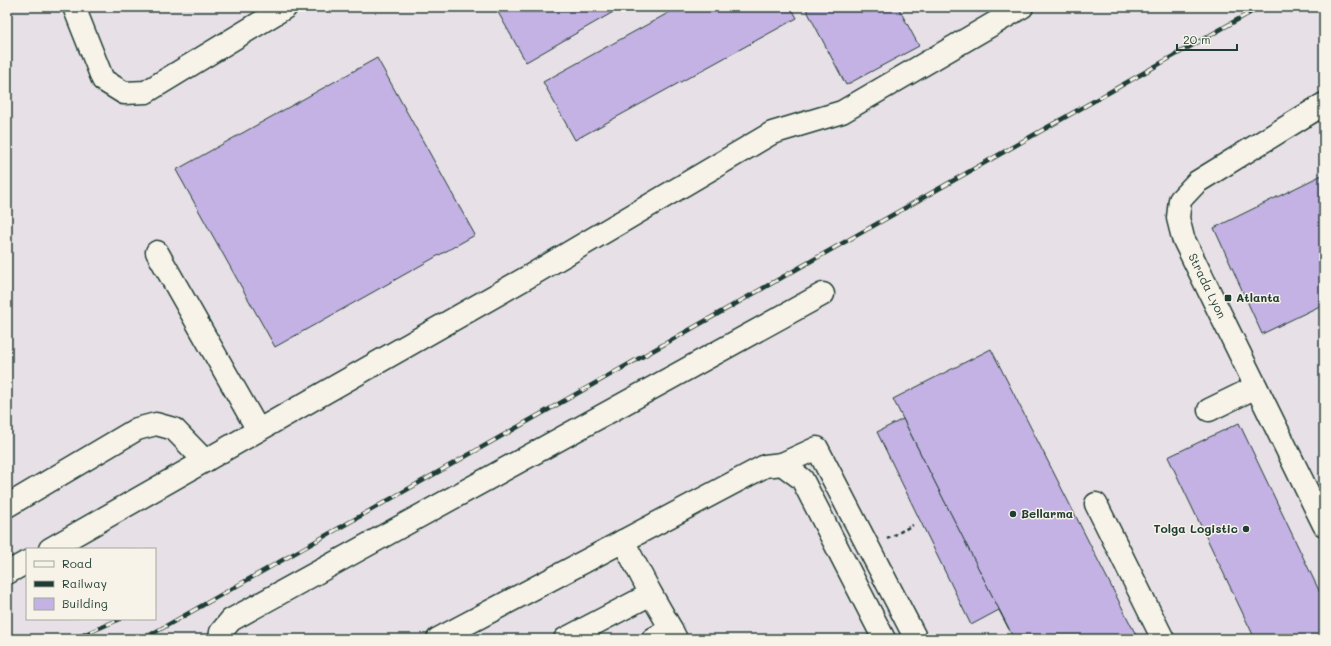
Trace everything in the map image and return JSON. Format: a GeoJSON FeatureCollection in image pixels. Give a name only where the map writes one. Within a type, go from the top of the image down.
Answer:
{"type":"FeatureCollection","features":[{"type":"Feature","properties":{"kind":"street"},"geometry":{"type":"LineString","coordinates":[[74,7],[103,80],[124,93],[146,92],[286,7]]}},
{"type":"Feature","properties":{"kind":"street"},"geometry":{"type":"LineString","coordinates":[[52,548],[533,274],[772,133],[842,112],[1022,7]]}},
{"type":"Feature","properties":{"kind":"street","name":"Strada Lyon"},"geometry":{"type":"LineString","coordinates":[[1324,104],[1197,182],[1180,200],[1178,218],[1183,238],[1324,525]]}},
{"type":"Feature","properties":{"kind":"street"},"geometry":{"type":"LineString","coordinates":[[157,252],[258,430]]}},
{"type":"Feature","properties":{"kind":"street"},"geometry":{"type":"LineString","coordinates":[[220,639],[221,632],[231,620],[823,294]]}},
{"type":"Feature","properties":{"kind":"street"},"geometry":{"type":"LineString","coordinates":[[1209,410],[1256,387]]}},
{"type":"Feature","properties":{"kind":"street"},"geometry":{"type":"LineString","coordinates":[[7,506],[137,429],[156,424],[174,429],[205,461]]}},
{"type":"Feature","properties":{"kind":"street"},"geometry":{"type":"LineString","coordinates":[[440,639],[765,466],[782,464],[817,448],[916,639]]}},
{"type":"Feature","properties":{"kind":"street"},"geometry":{"type":"LineString","coordinates":[[782,464],[802,479],[884,639]]}},
{"type":"Feature","properties":{"kind":"street"},"geometry":{"type":"LineString","coordinates":[[1096,504],[1163,639]]}},
{"type":"Feature","properties":{"kind":"street"},"geometry":{"type":"LineString","coordinates":[[623,541],[651,594],[666,636]]}},
{"type":"Feature","properties":{"kind":"street"},"geometry":{"type":"LineString","coordinates":[[7,573],[26,563]]}},
{"type":"Feature","properties":{"kind":"street"},"geometry":{"type":"LineString","coordinates":[[565,639],[651,594]]}},
{"type":"Feature","properties":{"kind":"path"},"geometry":{"type":"LineString","coordinates":[[869,549],[913,525]]}},
{"type":"Feature","properties":{"kind":"shaded area"},"geometry":{"type":"Polygon","coordinates":[[[7,7],[1324,7],[1324,639],[7,639],[7,7]]]}},
{"type":"Feature","properties":{"kind":"building"},"geometry":{"type":"Polygon","coordinates":[[[495,7],[622,7],[526,62],[495,7]]]}},
{"type":"Feature","properties":{"kind":"building"},"geometry":{"type":"Polygon","coordinates":[[[679,7],[791,7],[797,18],[575,140],[543,82],[679,7]]]}},
{"type":"Feature","properties":{"kind":"building"},"geometry":{"type":"Polygon","coordinates":[[[805,7],[898,7],[919,46],[846,85],[805,7]]]}},
{"type":"Feature","properties":{"kind":"building"},"geometry":{"type":"Polygon","coordinates":[[[377,58],[475,235],[275,347],[176,170],[377,58]]]}},
{"type":"Feature","properties":{"kind":"building"},"geometry":{"type":"Polygon","coordinates":[[[1324,174],[1324,304],[1262,334],[1214,228],[1324,174]]]}},
{"type":"Feature","properties":{"kind":"building","name":"Bellarma"},"geometry":{"type":"Polygon","coordinates":[[[991,349],[1138,639],[1014,639],[999,610],[893,399],[991,349]]]}},
{"type":"Feature","properties":{"kind":"building"},"geometry":{"type":"Polygon","coordinates":[[[903,419],[1009,629],[999,610],[971,625],[877,432],[903,419]]]}},
{"type":"Feature","properties":{"kind":"building","name":"Tolga Logistic"},"geometry":{"type":"Polygon","coordinates":[[[1239,423],[1324,601],[1324,639],[1255,639],[1168,457],[1239,423]]]}},
{"type":"Feature","properties":{"kind":"railway"},"geometry":{"type":"LineString","coordinates":[[143,639],[1260,7]]}},
{"type":"Feature","properties":{"kind":"railway"},"geometry":{"type":"LineString","coordinates":[[74,639],[118,620]]}},
{"type":"Feature","properties":{"kind":"place","name":"Atlanta"},"geometry":{"type":"Point","coordinates":[1228,298]}},
{"type":"Feature","properties":{"kind":"place","name":"Bellarma"},"geometry":{"type":"Point","coordinates":[1013,514]}},
{"type":"Feature","properties":{"kind":"place","name":"Tolga Logistic"},"geometry":{"type":"Point","coordinates":[1246,529]}}]}
